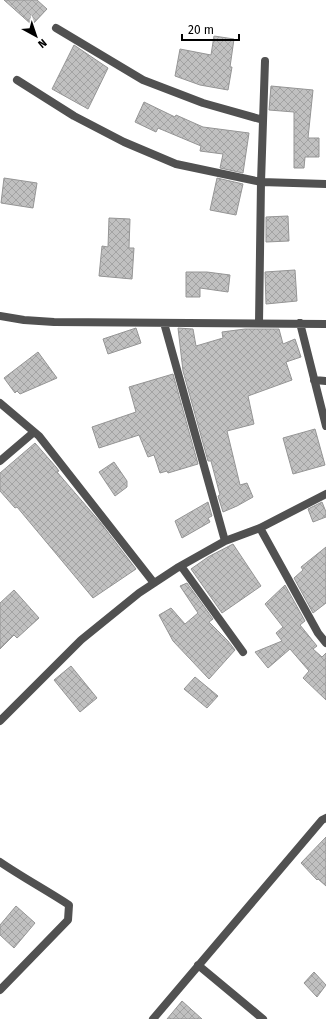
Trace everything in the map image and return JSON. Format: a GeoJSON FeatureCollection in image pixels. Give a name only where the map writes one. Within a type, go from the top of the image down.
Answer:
{"type":"FeatureCollection","features":[{"type":"Feature","properties":{"kind":"street"},"geometry":{"type":"LineString","coordinates":[[56,28],[143,80],[203,103],[263,120]]}},
{"type":"Feature","properties":{"kind":"street"},"geometry":{"type":"LineString","coordinates":[[259,323],[261,182],[265,61]]}},
{"type":"Feature","properties":{"kind":"street"},"geometry":{"type":"LineString","coordinates":[[17,80],[74,116],[124,142],[170,162],[261,182],[326,184]]}},
{"type":"Feature","properties":{"kind":"street"},"geometry":{"type":"LineString","coordinates":[[0,316],[24,320],[54,322],[326,324]]}},
{"type":"Feature","properties":{"kind":"street"},"geometry":{"type":"LineString","coordinates":[[164,323],[225,540]]}},
{"type":"Feature","properties":{"kind":"street"},"geometry":{"type":"LineString","coordinates":[[300,323],[326,426]]}},
{"type":"Feature","properties":{"kind":"street"},"geometry":{"type":"LineString","coordinates":[[314,380],[326,380]]}},
{"type":"Feature","properties":{"kind":"street"},"geometry":{"type":"LineString","coordinates":[[0,403],[39,436],[154,583]]}},
{"type":"Feature","properties":{"kind":"street"},"geometry":{"type":"LineString","coordinates":[[0,461],[34,432]]}},
{"type":"Feature","properties":{"kind":"street"},"geometry":{"type":"LineString","coordinates":[[0,721],[81,640],[154,583],[225,540],[260,528],[326,494]]}},
{"type":"Feature","properties":{"kind":"street"},"geometry":{"type":"LineString","coordinates":[[260,528],[318,633],[326,643]]}},
{"type":"Feature","properties":{"kind":"street"},"geometry":{"type":"LineString","coordinates":[[181,566],[244,652]]}},
{"type":"Feature","properties":{"kind":"street"},"geometry":{"type":"LineString","coordinates":[[153,1019],[322,820],[326,818]]}},
{"type":"Feature","properties":{"kind":"street"},"geometry":{"type":"LineString","coordinates":[[0,862],[69,905],[68,920],[0,990]]}},
{"type":"Feature","properties":{"kind":"street"},"geometry":{"type":"LineString","coordinates":[[198,965],[264,1019]]}},
{"type":"Feature","properties":{"kind":"building"},"geometry":{"type":"Polygon","coordinates":[[[4,0],[37,0],[47,9],[32,25],[4,0]]]}},
{"type":"Feature","properties":{"kind":"building"},"geometry":{"type":"Polygon","coordinates":[[[214,36],[234,39],[230,67],[232,67],[228,90],[200,85],[175,76],[180,49],[211,55],[214,36]]]}},
{"type":"Feature","properties":{"kind":"building"},"geometry":{"type":"Polygon","coordinates":[[[74,45],[108,68],[88,109],[52,89],[74,45]]]}},
{"type":"Feature","properties":{"kind":"building"},"geometry":{"type":"Polygon","coordinates":[[[271,86],[313,90],[308,138],[319,138],[319,157],[305,157],[304,168],[294,168],[294,112],[269,110],[271,86]]]}},
{"type":"Feature","properties":{"kind":"building"},"geometry":{"type":"Polygon","coordinates":[[[144,102],[175,117],[176,115],[203,127],[249,133],[243,173],[220,168],[223,154],[200,151],[201,146],[158,128],[156,132],[135,122],[144,102]]]}},
{"type":"Feature","properties":{"kind":"building"},"geometry":{"type":"Polygon","coordinates":[[[4,178],[37,183],[33,208],[1,203],[4,178]]]}},
{"type":"Feature","properties":{"kind":"building"},"geometry":{"type":"Polygon","coordinates":[[[217,178],[243,184],[236,215],[210,210],[217,178]]]}},
{"type":"Feature","properties":{"kind":"building"},"geometry":{"type":"Polygon","coordinates":[[[288,216],[289,241],[266,242],[266,217],[288,216]]]}},
{"type":"Feature","properties":{"kind":"building"},"geometry":{"type":"Polygon","coordinates":[[[109,218],[130,219],[129,248],[134,248],[132,279],[99,276],[102,246],[108,247],[109,218]]]}},
{"type":"Feature","properties":{"kind":"building"},"geometry":{"type":"Polygon","coordinates":[[[295,270],[297,301],[266,304],[265,272],[295,270]]]}},
{"type":"Feature","properties":{"kind":"building"},"geometry":{"type":"Polygon","coordinates":[[[186,272],[207,272],[230,275],[228,292],[200,288],[200,297],[186,297],[186,272]]]}},
{"type":"Feature","properties":{"kind":"building"},"geometry":{"type":"Polygon","coordinates":[[[136,328],[141,343],[108,354],[103,339],[136,328]]]}},
{"type":"Feature","properties":{"kind":"building"},"geometry":{"type":"Polygon","coordinates":[[[178,328],[193,329],[196,346],[223,338],[222,332],[245,329],[279,329],[283,344],[295,339],[301,357],[286,362],[292,380],[248,396],[254,424],[227,431],[240,485],[247,483],[253,497],[223,512],[218,496],[220,495],[211,461],[208,461],[183,371],[178,328]]]}},
{"type":"Feature","properties":{"kind":"building"},"geometry":{"type":"Polygon","coordinates":[[[38,352],[57,378],[20,394],[17,391],[15,393],[4,378],[38,352]]]}},
{"type":"Feature","properties":{"kind":"building"},"geometry":{"type":"Polygon","coordinates":[[[173,374],[198,464],[168,473],[167,471],[160,473],[154,455],[148,457],[139,435],[99,448],[92,427],[136,412],[129,387],[173,374]]]}},
{"type":"Feature","properties":{"kind":"building"},"geometry":{"type":"Polygon","coordinates":[[[315,429],[325,465],[293,474],[283,438],[315,429]]]}},
{"type":"Feature","properties":{"kind":"building"},"geometry":{"type":"Polygon","coordinates":[[[35,443],[56,467],[59,471],[57,472],[100,522],[136,569],[93,598],[17,507],[15,508],[0,491],[0,473],[35,443]]]}},
{"type":"Feature","properties":{"kind":"building"},"geometry":{"type":"Polygon","coordinates":[[[114,462],[127,481],[127,487],[115,496],[99,472],[114,462]]]}},
{"type":"Feature","properties":{"kind":"building"},"geometry":{"type":"Polygon","coordinates":[[[208,502],[212,516],[208,518],[210,522],[182,538],[175,521],[208,502]]]}},
{"type":"Feature","properties":{"kind":"building"},"geometry":{"type":"Polygon","coordinates":[[[322,502],[326,512],[326,517],[313,522],[308,509],[322,502]]]}},
{"type":"Feature","properties":{"kind":"building"},"geometry":{"type":"Polygon","coordinates":[[[233,544],[261,586],[222,613],[191,569],[208,557],[233,544]]]}},
{"type":"Feature","properties":{"kind":"building"},"geometry":{"type":"Polygon","coordinates":[[[326,547],[326,603],[313,613],[294,578],[303,570],[301,567],[326,547]]]}},
{"type":"Feature","properties":{"kind":"building"},"geometry":{"type":"Polygon","coordinates":[[[187,583],[213,619],[209,622],[235,650],[209,679],[173,641],[159,615],[171,608],[185,624],[198,613],[180,586],[187,583]]]}},
{"type":"Feature","properties":{"kind":"building"},"geometry":{"type":"Polygon","coordinates":[[[285,585],[305,621],[300,625],[317,646],[313,649],[322,657],[326,653],[326,700],[303,678],[309,671],[290,649],[268,668],[255,652],[282,641],[276,633],[283,627],[265,604],[285,585]]]}},
{"type":"Feature","properties":{"kind":"building"},"geometry":{"type":"Polygon","coordinates":[[[14,590],[39,618],[17,638],[14,635],[0,649],[0,603],[14,590]]]}},
{"type":"Feature","properties":{"kind":"building"},"geometry":{"type":"Polygon","coordinates":[[[71,666],[97,698],[80,712],[54,680],[71,666]]]}},
{"type":"Feature","properties":{"kind":"building"},"geometry":{"type":"Polygon","coordinates":[[[195,677],[218,696],[207,708],[184,689],[195,677]]]}},
{"type":"Feature","properties":{"kind":"building"},"geometry":{"type":"Polygon","coordinates":[[[326,837],[326,886],[318,879],[317,880],[301,863],[326,837]]]}},
{"type":"Feature","properties":{"kind":"building"},"geometry":{"type":"Polygon","coordinates":[[[16,906],[35,923],[14,948],[0,935],[0,925],[16,906]]]}},
{"type":"Feature","properties":{"kind":"building"},"geometry":{"type":"Polygon","coordinates":[[[314,972],[326,985],[317,997],[304,983],[314,972]]]}},
{"type":"Feature","properties":{"kind":"building"},"geometry":{"type":"Polygon","coordinates":[[[182,1001],[202,1019],[167,1019],[182,1001]]]}}]}
